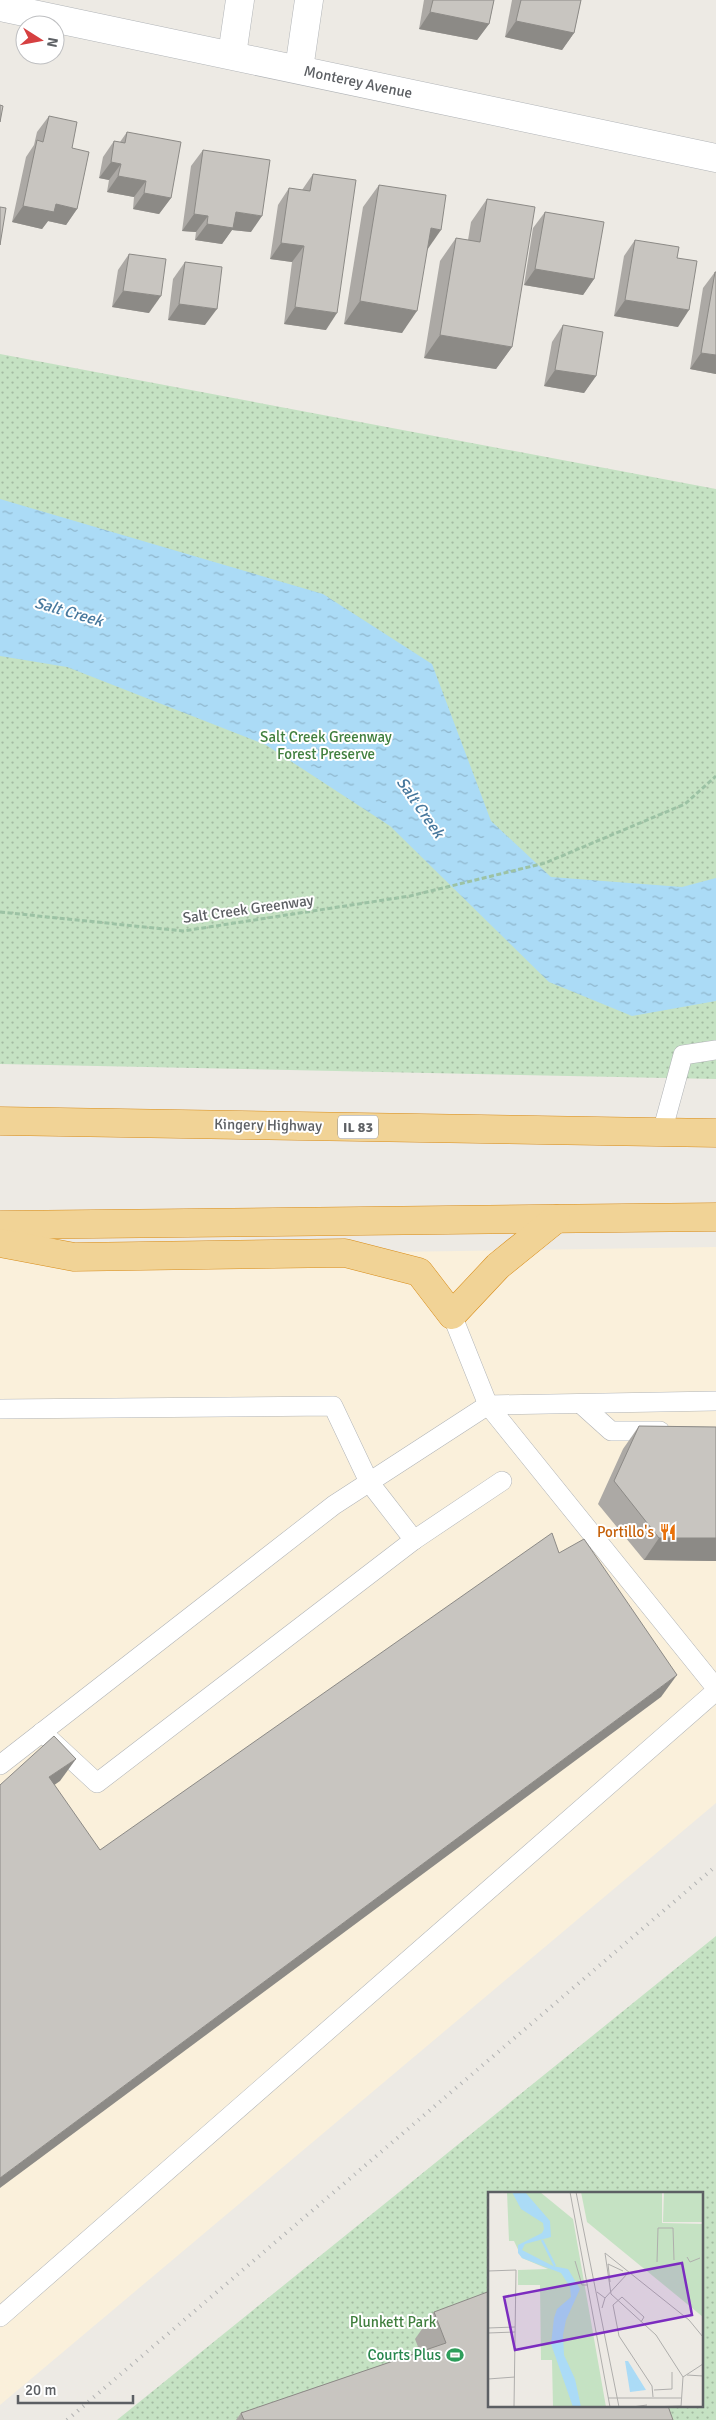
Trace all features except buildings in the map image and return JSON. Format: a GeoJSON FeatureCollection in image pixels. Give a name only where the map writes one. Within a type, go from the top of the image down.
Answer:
{"type":"FeatureCollection","features":[{"type":"Feature","properties":{"kind":"highway","name":"Kingery Highway"},"geometry":{"type":"LineString","coordinates":[[0,1121],[716,1133]]}},
{"type":"Feature","properties":{"kind":"highway"},"geometry":{"type":"LineString","coordinates":[[0,1225],[716,1217]]}},
{"type":"Feature","properties":{"kind":"highway"},"geometry":{"type":"LineString","coordinates":[[0,1243],[74,1257],[345,1252],[419,1272],[452,1315],[498,1266],[556,1219]]}},
{"type":"Feature","properties":{"kind":"street"},"geometry":{"type":"LineString","coordinates":[[232,55],[240,0]]}},
{"type":"Feature","properties":{"kind":"street"},"geometry":{"type":"LineString","coordinates":[[299,69],[309,0]]}},
{"type":"Feature","properties":{"kind":"street","name":"Monterey Avenue"},"geometry":{"type":"LineString","coordinates":[[0,7],[716,158]]}},
{"type":"Feature","properties":{"kind":"lane"},"geometry":{"type":"LineString","coordinates":[[662,1132],[683,1055],[716,1050]]}},
{"type":"Feature","properties":{"kind":"lane"},"geometry":{"type":"LineString","coordinates":[[0,2317],[716,1689],[488,1405],[452,1315]]}},
{"type":"Feature","properties":{"kind":"lane"},"geometry":{"type":"LineString","coordinates":[[0,1765],[319,1516],[488,1405],[716,1402]]}},
{"type":"Feature","properties":{"kind":"lane"},"geometry":{"type":"LineString","coordinates":[[581,1404],[611,1431],[678,1431]]}},
{"type":"Feature","properties":{"kind":"lane"},"geometry":{"type":"LineString","coordinates":[[0,1409],[333,1406],[369,1482],[414,1540]]}},
{"type":"Feature","properties":{"kind":"lane"},"geometry":{"type":"LineString","coordinates":[[42,1732],[97,1783],[414,1540],[502,1481]]}},
{"type":"Feature","properties":{"kind":"path","name":"Salt Creek Greenway"},"geometry":{"type":"LineString","coordinates":[[0,912],[183,931],[410,896],[546,862],[685,804],[716,776]]}},
{"type":"Feature","properties":{"kind":"shaded area"},"geometry":{"type":"Polygon","coordinates":[[[716,1247],[716,1803],[0,2405],[0,1258],[716,1247]]]}},
{"type":"Feature","properties":{"kind":"green space","name":"Salt Creek Greenway Forest Preserve"},"geometry":{"type":"Polygon","coordinates":[[[0,354],[716,489],[716,1079],[0,1064],[0,354]]]}},
{"type":"Feature","properties":{"kind":"green space","name":"Plunkett Park"},"geometry":{"type":"Polygon","coordinates":[[[716,1936],[716,2420],[117,2420],[716,1936]]]}},
{"type":"Feature","properties":{"kind":"water","name":"Salt Creek"},"geometry":{"type":"Polygon","coordinates":[[[0,499],[323,594],[432,664],[491,821],[551,877],[682,887],[716,878],[716,1001],[632,1016],[549,982],[390,826],[266,745],[67,667],[0,656],[0,499]]]}},
{"type":"Feature","properties":{"kind":"railway"},"geometry":{"type":"LineString","coordinates":[[67,2420],[716,1866]]}},
{"type":"Feature","properties":{"kind":"place","name":"Portillo's"},"geometry":{"type":"Point","coordinates":[668,1532]}},
{"type":"Feature","properties":{"kind":"place","name":"Courts Plus"},"geometry":{"type":"Point","coordinates":[455,2355]}}]}
